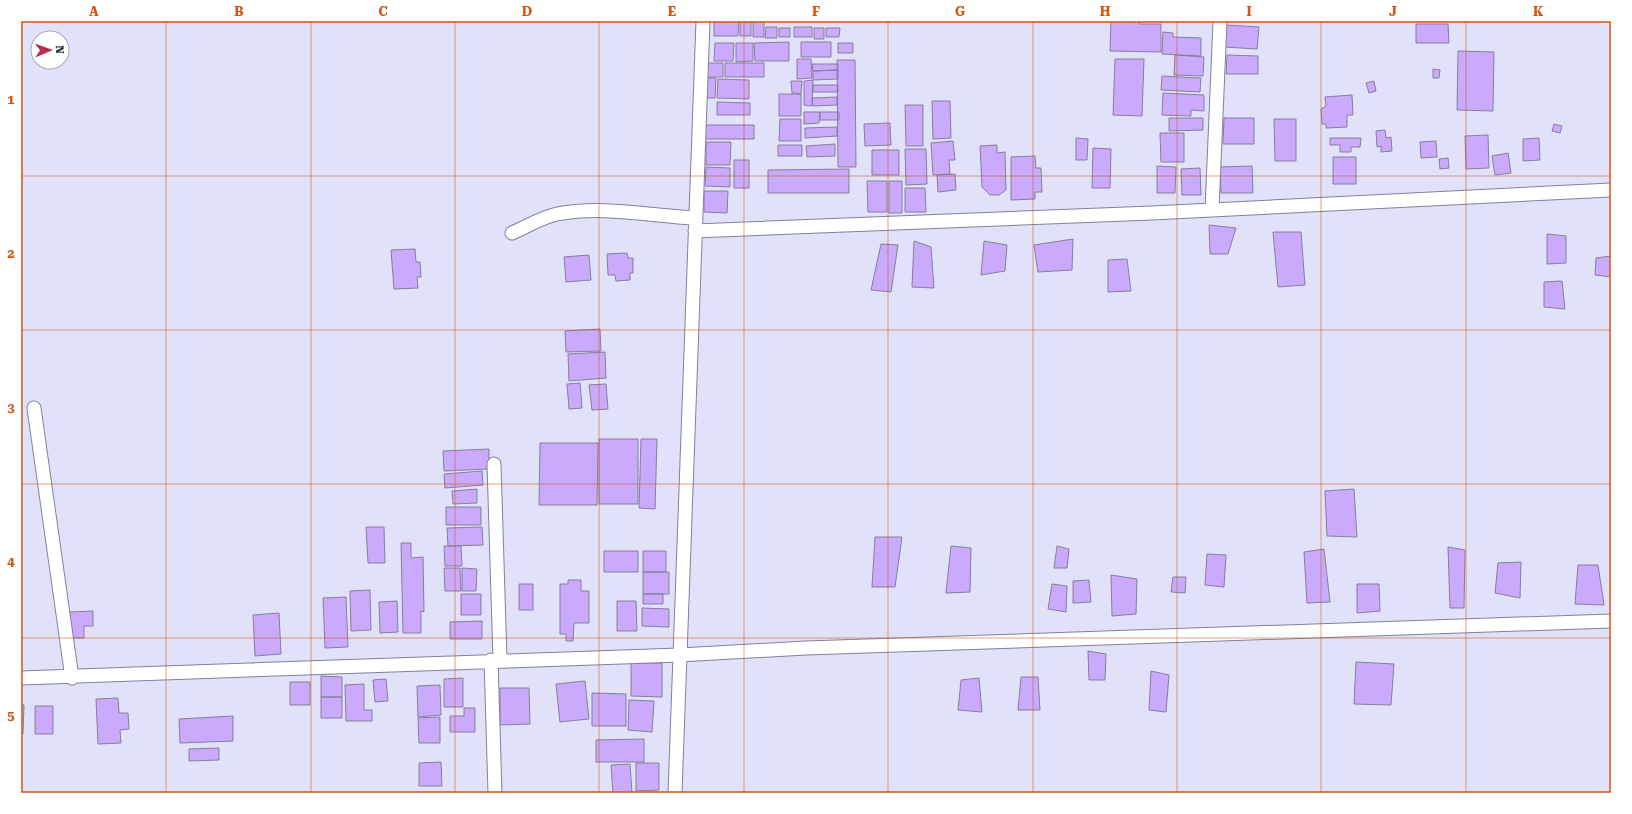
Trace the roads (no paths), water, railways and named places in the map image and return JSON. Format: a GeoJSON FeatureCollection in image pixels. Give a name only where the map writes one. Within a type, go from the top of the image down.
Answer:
{"type":"FeatureCollection","features":[{"type":"Feature","properties":{"kind":"street"},"geometry":{"type":"LineString","coordinates":[[676,793],[679,655],[703,21]]}},
{"type":"Feature","properties":{"kind":"street"},"geometry":{"type":"LineString","coordinates":[[1212,210],[1220,21]]}},
{"type":"Feature","properties":{"kind":"street"},"geometry":{"type":"LineString","coordinates":[[512,233],[550,216],[586,211],[623,210],[696,224],[1212,210],[1611,190]]}},
{"type":"Feature","properties":{"kind":"street"},"geometry":{"type":"LineString","coordinates":[[34,408],[72,678]]}},
{"type":"Feature","properties":{"kind":"street"},"geometry":{"type":"LineString","coordinates":[[494,464],[496,660],[495,793]]}},
{"type":"Feature","properties":{"kind":"street"},"geometry":{"type":"LineString","coordinates":[[21,678],[72,678],[496,660],[679,655],[822,647],[1611,621]]}}]}
